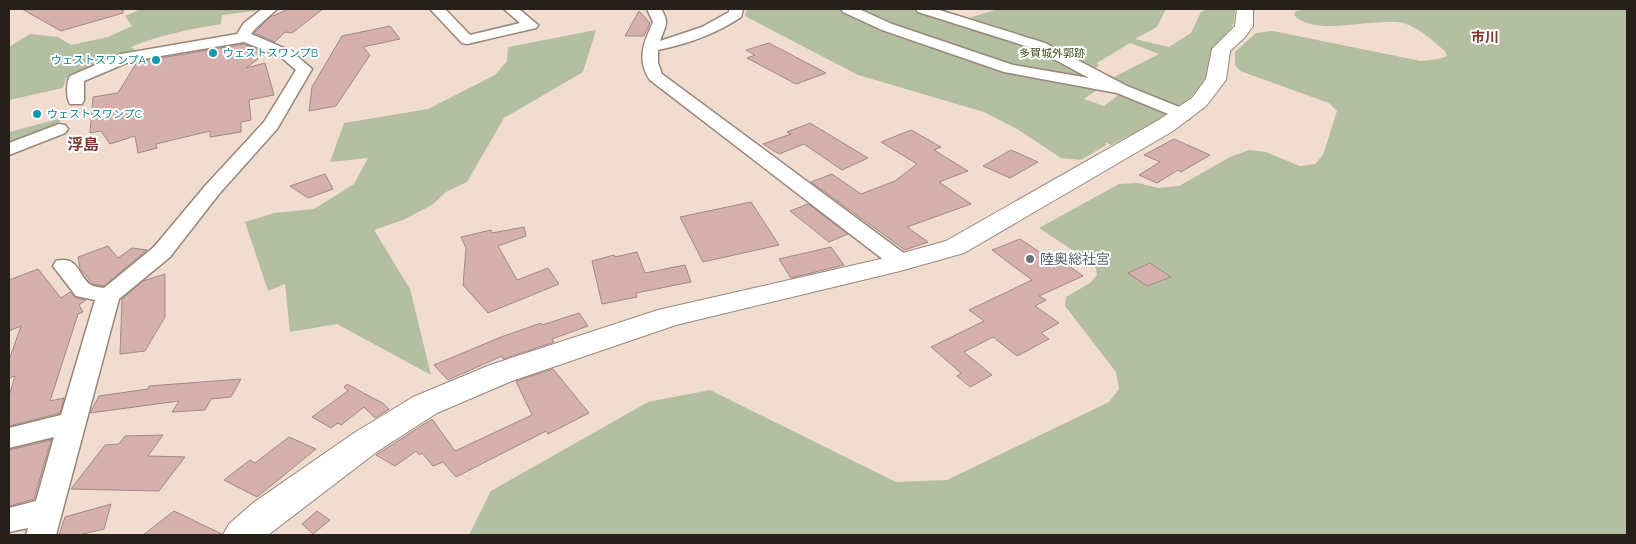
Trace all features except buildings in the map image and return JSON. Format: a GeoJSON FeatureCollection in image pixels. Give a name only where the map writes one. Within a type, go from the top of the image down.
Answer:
{"type":"FeatureCollection","features":[{"type":"Feature","properties":{"kind":"street"},"geometry":{"type":"LineString","coordinates":[[245,37],[243,36],[249,26],[270,9]]}},
{"type":"Feature","properties":{"kind":"street"},"geometry":{"type":"LineString","coordinates":[[437,9],[466,40],[530,25],[511,9]]}},
{"type":"Feature","properties":{"kind":"street"},"geometry":{"type":"LineString","coordinates":[[654,9],[660,22],[648,56],[650,68],[666,86],[901,262]]}},
{"type":"Feature","properties":{"kind":"street"},"geometry":{"type":"LineString","coordinates":[[651,47],[665,45],[716,25],[736,14],[736,9]]}},
{"type":"Feature","properties":{"kind":"street"},"geometry":{"type":"LineString","coordinates":[[848,9],[887,27],[1003,68],[1121,89]]}},
{"type":"Feature","properties":{"kind":"street"},"geometry":{"type":"LineString","coordinates":[[923,9],[1040,46],[1121,89],[1183,115]]}},
{"type":"Feature","properties":{"kind":"street"},"geometry":{"type":"LineString","coordinates":[[242,535],[266,514],[366,442],[425,405],[501,373],[668,317],[901,262],[955,247],[1183,115],[1199,102],[1216,80],[1221,49],[1240,33],[1244,26],[1245,9]]}},
{"type":"Feature","properties":{"kind":"street"},"geometry":{"type":"LineString","coordinates":[[9,520],[45,522],[108,296],[162,252],[212,190],[271,125],[304,69],[286,54],[245,37],[126,57],[76,79],[76,100]]}},
{"type":"Feature","properties":{"kind":"street"},"geometry":{"type":"LineString","coordinates":[[9,150],[59,129]]}},
{"type":"Feature","properties":{"kind":"street"},"geometry":{"type":"LineString","coordinates":[[64,266],[84,291],[108,296]]}},
{"type":"Feature","properties":{"kind":"street"},"geometry":{"type":"LineString","coordinates":[[9,438],[72,423]]}},
{"type":"Feature","properties":{"kind":"green space"},"geometry":{"type":"Polygon","coordinates":[[[141,9],[258,9],[222,15],[221,24],[175,33],[131,47],[138,52],[113,58],[66,78],[63,88],[9,100],[9,47],[30,34],[58,37],[71,45],[108,37],[132,26],[125,16],[141,9]]]}},
{"type":"Feature","properties":{"kind":"green space","name":"多賀城外郭跡"},"geometry":{"type":"Polygon","coordinates":[[[747,9],[838,9],[878,27],[839,9],[914,9],[953,23],[998,9],[1166,9],[1157,27],[1135,39],[1169,47],[1191,33],[1201,12],[1208,9],[1235,9],[1234,22],[1229,32],[1213,47],[1208,73],[1202,85],[1179,110],[1111,145],[1105,142],[1106,145],[1081,160],[1061,158],[1017,129],[984,112],[858,75],[745,16],[747,9]],[[1130,43],[1097,63],[1099,66],[1093,69],[1114,77],[1159,54],[1130,43]],[[1098,89],[1084,99],[1104,106],[1121,93],[1098,89]]]}},
{"type":"Feature","properties":{"kind":"green space"},"geometry":{"type":"Polygon","coordinates":[[[1309,9],[1627,9],[1627,535],[469,535],[491,491],[648,402],[710,390],[896,482],[947,480],[1109,402],[1119,389],[1116,372],[1065,306],[1066,297],[1090,283],[1097,275],[1095,265],[1039,228],[1119,184],[1138,183],[1158,188],[1179,186],[1230,157],[1249,150],[1266,152],[1300,166],[1315,164],[1323,155],[1337,111],[1329,103],[1240,71],[1235,65],[1235,52],[1256,33],[1273,31],[1421,61],[1447,56],[1445,51],[1420,31],[1409,25],[1377,22],[1330,26],[1316,25],[1303,22],[1294,15],[1296,11],[1309,9]]]}},
{"type":"Feature","properties":{"kind":"green space"},"geometry":{"type":"Polygon","coordinates":[[[596,30],[583,72],[504,118],[467,182],[446,192],[432,205],[403,220],[374,230],[410,289],[431,375],[337,324],[290,332],[285,284],[268,291],[245,222],[274,213],[314,209],[354,184],[368,158],[330,162],[344,123],[428,109],[495,75],[507,61],[508,47],[596,30]]]}},
{"type":"Feature","properties":{"kind":"green space"},"geometry":{"type":"Polygon","coordinates":[[[62,118],[46,134],[9,147],[9,132],[62,118]]]}},
{"type":"Feature","properties":{"kind":"place","name":"ウェストスワンプB"},"geometry":{"type":"Point","coordinates":[213,53]}},
{"type":"Feature","properties":{"kind":"place","name":"ウェストスワンプA"},"geometry":{"type":"Point","coordinates":[156,60]}},
{"type":"Feature","properties":{"kind":"place","name":"ウェストスワンプC"},"geometry":{"type":"Point","coordinates":[37,114]}},
{"type":"Feature","properties":{"kind":"place","name":"陸奥総社宮"},"geometry":{"type":"Point","coordinates":[1030,259]}},
{"type":"Feature","properties":{"kind":"district","name":"市川"},"geometry":{"type":"Point","coordinates":[1485,37]}},
{"type":"Feature","properties":{"kind":"district","name":"浮島"},"geometry":{"type":"Point","coordinates":[83,144]}}]}
